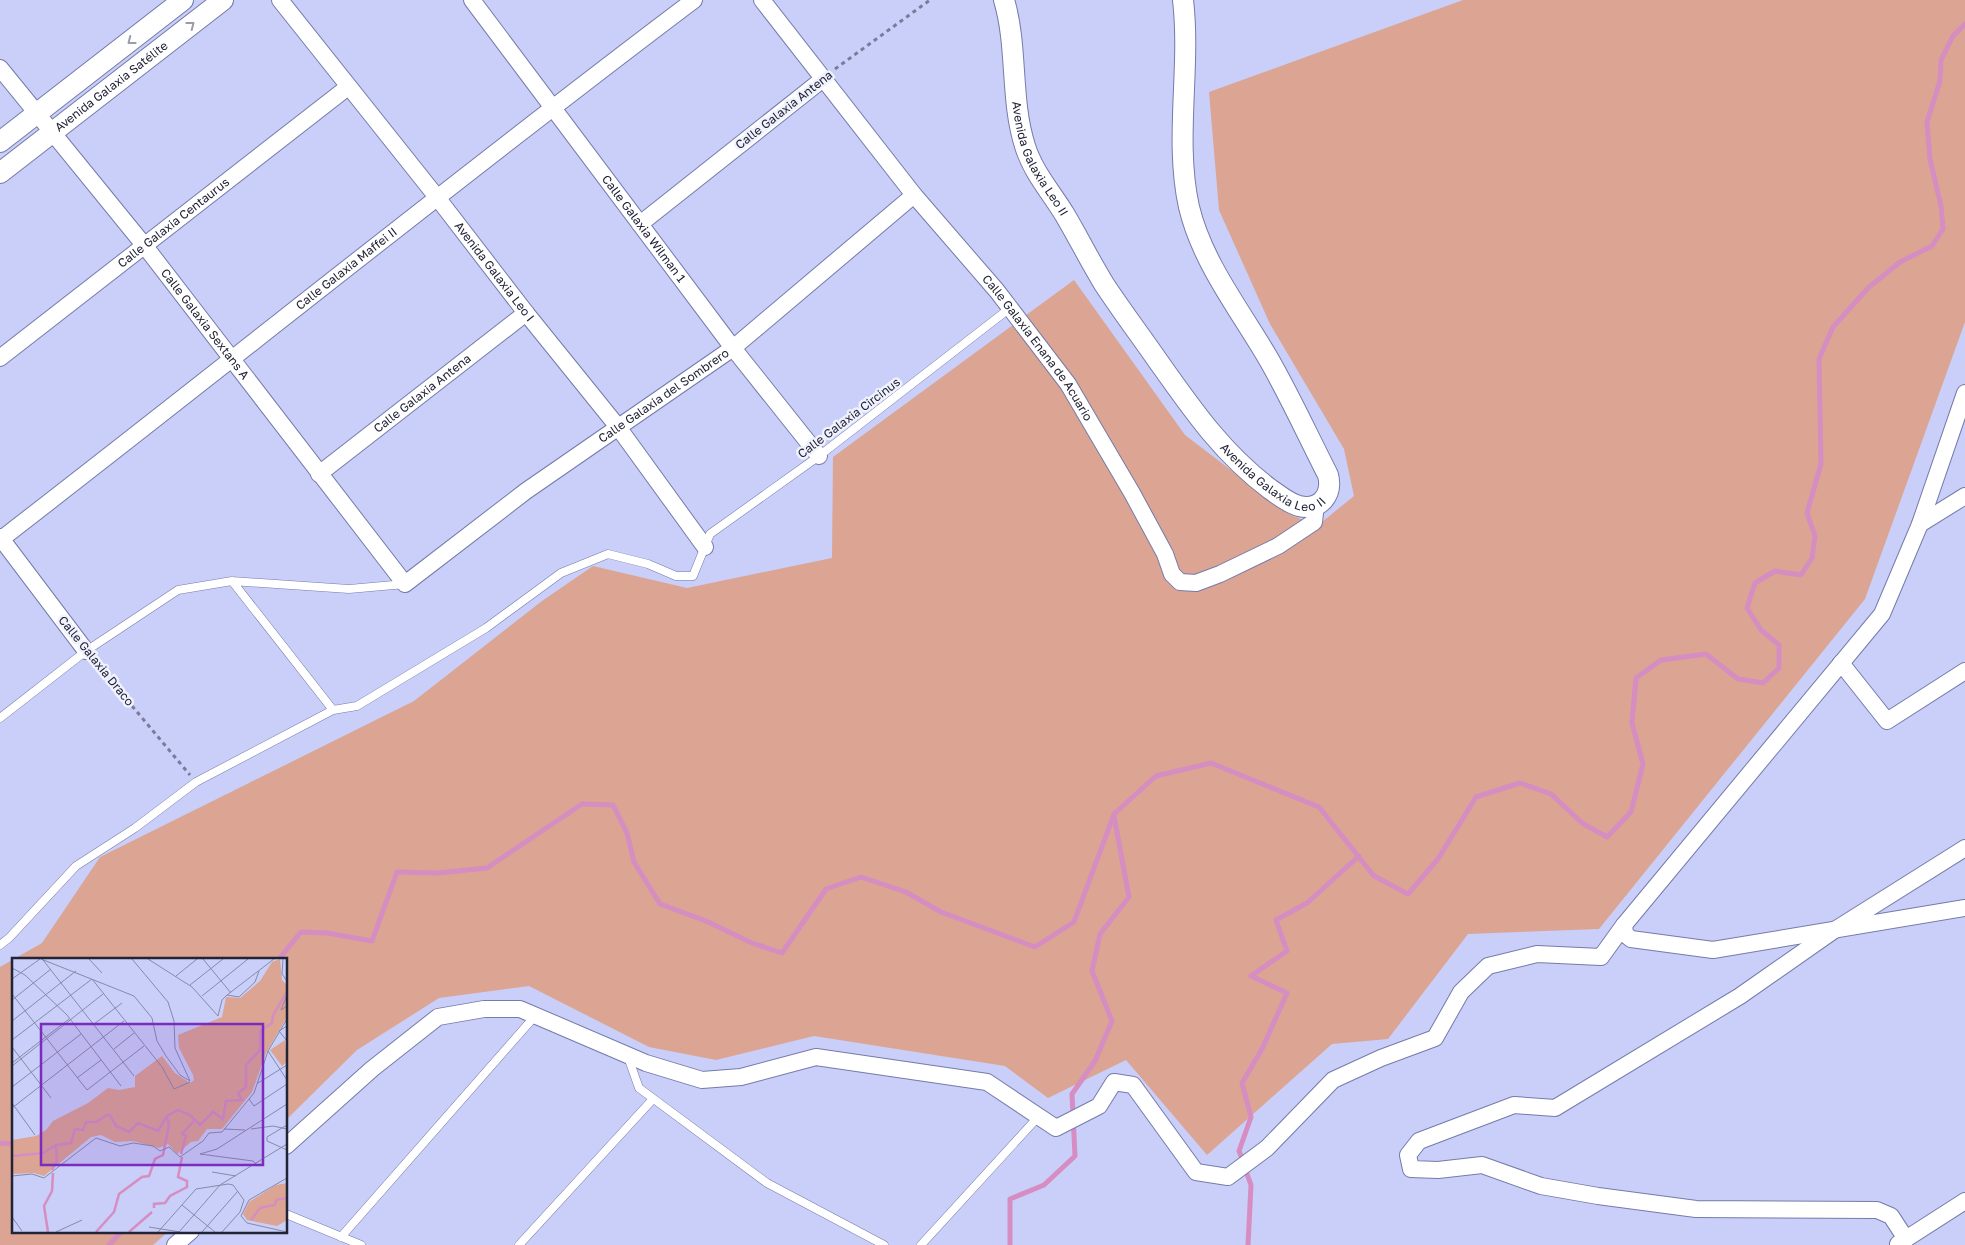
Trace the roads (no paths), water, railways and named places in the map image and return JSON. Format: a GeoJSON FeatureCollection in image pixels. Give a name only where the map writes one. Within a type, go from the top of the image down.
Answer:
{"type":"FeatureCollection","features":[{"type":"Feature","properties":{"kind":"street","name":"Avenida Galaxia Satélite"},"geometry":{"type":"LineString","coordinates":[[0,142],[183,0]]}},
{"type":"Feature","properties":{"kind":"street","name":"Avenida Galaxia Satélite"},"geometry":{"type":"LineString","coordinates":[[0,173],[223,0]]}},
{"type":"Feature","properties":{"kind":"street","name":"Avenida Galaxia Leo I"},"geometry":{"type":"LineString","coordinates":[[280,0],[618,427],[705,547]]}},
{"type":"Feature","properties":{"kind":"street","name":"Calle Galaxia Wilman 1"},"geometry":{"type":"LineString","coordinates":[[472,0],[733,348],[819,456]]}},
{"type":"Feature","properties":{"kind":"street","name":"Calle Galaxia Maffei II"},"geometry":{"type":"LineString","coordinates":[[0,538],[232,359],[552,106],[694,0]]}},
{"type":"Feature","properties":{"kind":"street","name":"Calle Galaxia Enana de Acuario"},"geometry":{"type":"LineString","coordinates":[[762,0],[914,195],[1010,308],[1068,384],[1132,493],[1165,554],[1172,574],[1180,582],[1196,583],[1220,574],[1278,546],[1314,522],[1316,504]]}},
{"type":"Feature","properties":{"kind":"street","name":"Avenida Galaxia Leo II"},"geometry":{"type":"LineString","coordinates":[[1004,0],[1019,121],[1025,146],[1035,170],[1063,212],[1104,284],[1198,419],[1229,454],[1286,501],[1300,506],[1316,504],[1323,501],[1329,493],[1331,485],[1328,475],[1269,360],[1209,260],[1189,207],[1184,137],[1186,56],[1183,0]]}},
{"type":"Feature","properties":{"kind":"street","name":"Calle Galaxia Sextans A"},"geometry":{"type":"LineString","coordinates":[[0,68],[144,245],[405,584]]}},
{"type":"Feature","properties":{"kind":"street","name":"Calle Galaxia Antena"},"geometry":{"type":"LineString","coordinates":[[640,224],[823,79]]}},
{"type":"Feature","properties":{"kind":"street","name":"Calle Galaxia Centaurus"},"geometry":{"type":"LineString","coordinates":[[0,358],[348,87]]}},
{"type":"Feature","properties":{"kind":"street","name":"Calle Galaxia del Sombrero"},"geometry":{"type":"LineString","coordinates":[[405,584],[526,491],[733,348],[914,195]]}},
{"type":"Feature","properties":{"kind":"street","name":"Calle Galaxia Antena"},"geometry":{"type":"LineString","coordinates":[[319,474],[526,313]]}},
{"type":"Feature","properties":{"kind":"street"},"geometry":{"type":"LineString","coordinates":[[288,1144],[372,1069],[438,1017],[484,1009],[520,1009],[628,1055],[702,1080],[741,1077],[816,1057],[826,1058],[986,1082],[1056,1128],[1100,1106],[1114,1082],[1133,1085],[1196,1172],[1228,1177],[1267,1148],[1334,1080],[1381,1058],[1435,1038],[1461,992],[1488,966],[1537,954],[1601,957],[1624,925],[1882,614],[1920,524],[1965,393]]}},
{"type":"Feature","properties":{"kind":"street"},"geometry":{"type":"LineString","coordinates":[[1920,524],[1965,496]]}},
{"type":"Feature","properties":{"kind":"street","name":"Calle Galaxia Draco"},"geometry":{"type":"LineString","coordinates":[[0,538],[86,651]]}},
{"type":"Feature","properties":{"kind":"street"},"geometry":{"type":"LineString","coordinates":[[1841,663],[1887,721],[1965,671]]}},
{"type":"Feature","properties":{"kind":"street"},"geometry":{"type":"LineString","coordinates":[[1965,848],[1833,931],[1740,996],[1555,1108],[1514,1105],[1419,1141],[1408,1155],[1412,1169],[1438,1170],[1482,1166],[1541,1186],[1598,1196],[1696,1209],[1876,1210],[1890,1216],[1901,1242],[1965,1201]]}},
{"type":"Feature","properties":{"kind":"street"},"geometry":{"type":"LineString","coordinates":[[1624,925],[1625,934],[1631,940],[1712,950],[1965,908]]}},
{"type":"Feature","properties":{"kind":"street"},"geometry":{"type":"LineString","coordinates":[[176,1245],[190,1232]]}},
{"type":"Feature","properties":{"kind":"lane","name":"Calle Galaxia Circinus"},"geometry":{"type":"LineString","coordinates":[[333,710],[358,706],[486,628],[561,573],[608,554],[648,564],[676,576],[693,576],[710,534],[819,456],[1010,308]]}},
{"type":"Feature","properties":{"kind":"lane"},"geometry":{"type":"LineString","coordinates":[[0,945],[10,938],[76,866],[135,828],[196,782],[333,710],[232,581]]}},
{"type":"Feature","properties":{"kind":"lane"},"geometry":{"type":"LineString","coordinates":[[0,718],[86,651],[178,590],[232,581],[349,589],[405,584]]}},
{"type":"Feature","properties":{"kind":"lane"},"geometry":{"type":"LineString","coordinates":[[341,1237],[536,1016]]}},
{"type":"Feature","properties":{"kind":"lane"},"geometry":{"type":"LineString","coordinates":[[628,1055],[639,1088],[653,1099],[767,1183],[884,1245]]}},
{"type":"Feature","properties":{"kind":"lane"},"geometry":{"type":"LineString","coordinates":[[519,1245],[653,1099]]}},
{"type":"Feature","properties":{"kind":"lane"},"geometry":{"type":"LineString","coordinates":[[921,1245],[1039,1116]]}},
{"type":"Feature","properties":{"kind":"lane"},"geometry":{"type":"LineString","coordinates":[[288,1215],[361,1245]]}},
{"type":"Feature","properties":{"kind":"waterway"},"geometry":{"type":"LineString","coordinates":[[280,958],[301,932],[327,933],[372,941],[397,872],[438,873],[487,868],[582,804],[613,805],[627,833],[634,862],[660,904],[706,921],[752,943],[782,953],[826,889],[861,877],[906,892],[941,912],[1035,947],[1074,922],[1114,814],[1156,776],[1211,763],[1319,807],[1374,876],[1408,894],[1438,859],[1476,797],[1520,783],[1551,794],[1582,823],[1607,837],[1631,812],[1643,764],[1632,723],[1636,678],[1661,660],[1706,654],[1738,679],[1763,683],[1779,668],[1779,645],[1761,630],[1747,608],[1755,583],[1775,571],[1801,575],[1812,558],[1815,536],[1807,513],[1821,464],[1819,359],[1833,327],[1868,288],[1900,262],[1932,246],[1943,229],[1941,206],[1930,159],[1927,122],[1940,81],[1941,60],[1953,36],[1965,24]]}},
{"type":"Feature","properties":{"kind":"waterway"},"geometry":{"type":"LineString","coordinates":[[1010,1245],[1010,1199],[1044,1185],[1075,1156],[1072,1094],[1095,1061],[1112,1021],[1092,971],[1100,934],[1129,897],[1114,816]]}},
{"type":"Feature","properties":{"kind":"waterway"},"geometry":{"type":"LineString","coordinates":[[1241,1156],[1239,1151],[1251,1117],[1242,1083],[1262,1049],[1287,993],[1251,976],[1287,951],[1276,920],[1307,903],[1359,856]]}},
{"type":"Feature","properties":{"kind":"waterway"},"geometry":{"type":"LineString","coordinates":[[0,1143],[12,1144]]}},
{"type":"Feature","properties":{"kind":"waterway"},"geometry":{"type":"LineString","coordinates":[[1247,1174],[1251,1185],[1248,1245]]}},
{"type":"Feature","properties":{"kind":"waterway"},"geometry":{"type":"LineString","coordinates":[[109,1245],[121,1232]]}}]}
